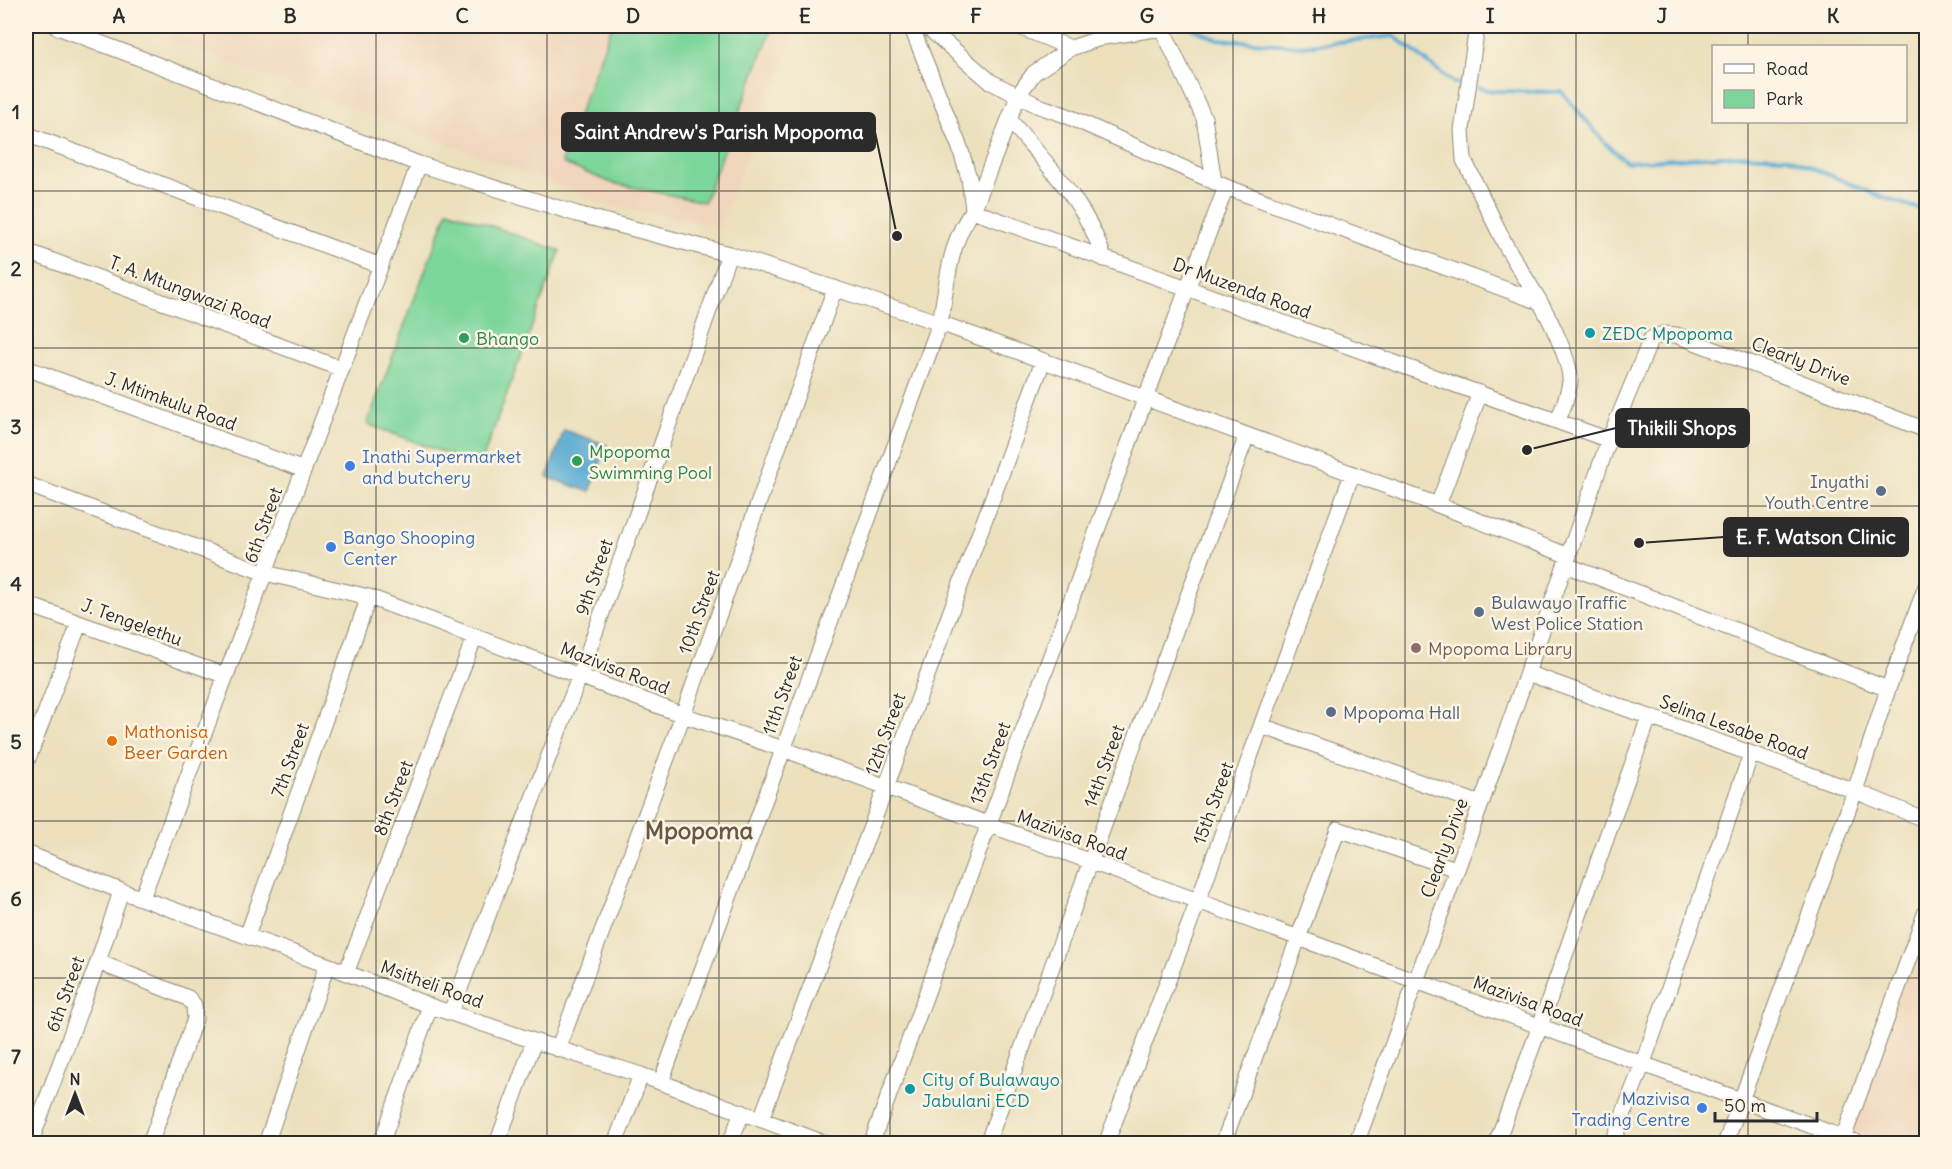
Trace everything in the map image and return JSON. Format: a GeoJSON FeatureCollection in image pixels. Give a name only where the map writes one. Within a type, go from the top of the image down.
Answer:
{"type":"FeatureCollection","features":[{"type":"Feature","properties":{"kind":"street"},"geometry":{"type":"LineString","coordinates":[[55,26],[419,164],[577,214],[729,254],[940,322],[1438,505],[1567,560],[1888,689]]}},
{"type":"Feature","properties":{"kind":"street"},"geometry":{"type":"LineString","coordinates":[[911,26],[960,148],[969,178],[973,211]]}},
{"type":"Feature","properties":{"kind":"street"},"geometry":{"type":"LineString","coordinates":[[926,26],[991,82],[1040,106],[1065,115],[1220,185],[1540,302]]}},
{"type":"Feature","properties":{"kind":"street"},"geometry":{"type":"LineString","coordinates":[[1017,26],[1071,48]]}},
{"type":"Feature","properties":{"kind":"street"},"geometry":{"type":"LineString","coordinates":[[1477,26],[1462,130],[1464,160],[1506,246],[1548,315],[1570,371],[1570,384],[1558,421]]}},
{"type":"Feature","properties":{"kind":"street"},"geometry":{"type":"LineString","coordinates":[[940,322],[951,260],[960,232],[965,220],[973,211],[1018,94],[1034,73],[1071,48],[1104,37],[1163,27],[1204,118],[1220,185]]}},
{"type":"Feature","properties":{"kind":"street"},"geometry":{"type":"LineString","coordinates":[[1009,119],[1079,205],[1099,242],[1104,259]]}},
{"type":"Feature","properties":{"kind":"street"},"geometry":{"type":"LineString","coordinates":[[26,134],[381,266]]}},
{"type":"Feature","properties":{"kind":"street","name":"6th Street"},"geometry":{"type":"LineString","coordinates":[[142,898],[419,164]]}},
{"type":"Feature","properties":{"kind":"street","name":"13th Street"},"geometry":{"type":"LineString","coordinates":[[871,1143],[1146,397],[1188,290],[1220,185]]}},
{"type":"Feature","properties":{"kind":"street","name":"Dr Muzenda Road"},"geometry":{"type":"LineString","coordinates":[[973,211],[1609,440]]}},
{"type":"Feature","properties":{"kind":"street","name":"T. A. Mtungwazi Road"},"geometry":{"type":"LineString","coordinates":[[26,251],[342,369]]}},
{"type":"Feature","properties":{"kind":"street","name":"9th Street"},"geometry":{"type":"LineString","coordinates":[[451,1012],[580,675],[729,254]]}},
{"type":"Feature","properties":{"kind":"street","name":"10th Street"},"geometry":{"type":"LineString","coordinates":[[558,1049],[683,715],[835,288]]}},
{"type":"Feature","properties":{"kind":"street","name":"11th Street"},"geometry":{"type":"LineString","coordinates":[[661,1082],[940,322]]}},
{"type":"Feature","properties":{"kind":"street","name":"Clearly Drive"},"geometry":{"type":"LineString","coordinates":[[1356,1143],[1417,982],[1609,440],[1651,339],[1664,334],[1677,335],[1926,429]]}},
{"type":"Feature","properties":{"kind":"street","name":"12th Street"},"geometry":{"type":"LineString","coordinates":[[761,1119],[1043,361]]}},
{"type":"Feature","properties":{"kind":"street","name":"J. Mtimkulu Road"},"geometry":{"type":"LineString","coordinates":[[26,368],[304,470]]}},
{"type":"Feature","properties":{"kind":"street"},"geometry":{"type":"LineString","coordinates":[[1438,505],[1480,393]]}},
{"type":"Feature","properties":{"kind":"street","name":"14th Street"},"geometry":{"type":"LineString","coordinates":[[987,1143],[1247,435]]}},
{"type":"Feature","properties":{"kind":"street","name":"15th Street"},"geometry":{"type":"LineString","coordinates":[[1106,1143],[1198,901],[1352,474]]}},
{"type":"Feature","properties":{"kind":"street","name":"Mazivisa Road"},"geometry":{"type":"LineString","coordinates":[[26,484],[265,573],[369,597],[683,715],[783,749],[1089,863],[1642,1063],[1843,1140],[1861,1143]]}},
{"type":"Feature","properties":{"kind":"street"},"geometry":{"type":"LineString","coordinates":[[1725,1143],[1855,791],[1888,689],[1926,586]]}},
{"type":"Feature","properties":{"kind":"street","name":"7th Street"},"geometry":{"type":"LineString","coordinates":[[247,936],[369,597]]}},
{"type":"Feature","properties":{"kind":"street","name":"J. Tengelethu"},"geometry":{"type":"LineString","coordinates":[[26,604],[226,676]]}},
{"type":"Feature","properties":{"kind":"street"},"geometry":{"type":"LineString","coordinates":[[26,764],[32,728],[79,624]]}},
{"type":"Feature","properties":{"kind":"street","name":"8th Street"},"geometry":{"type":"LineString","coordinates":[[346,973],[476,636]]}},
{"type":"Feature","properties":{"kind":"street","name":"Selina Lesabe Road"},"geometry":{"type":"LineString","coordinates":[[1527,673],[1855,791],[1926,820]]}},
{"type":"Feature","properties":{"kind":"street"},"geometry":{"type":"LineString","coordinates":[[1496,1143],[1540,1026],[1649,717]]}},
{"type":"Feature","properties":{"kind":"street"},"geometry":{"type":"LineString","coordinates":[[1262,726],[1481,804]]}},
{"type":"Feature","properties":{"kind":"street"},"geometry":{"type":"LineString","coordinates":[[1612,1143],[1751,754]]}},
{"type":"Feature","properties":{"kind":"street"},"geometry":{"type":"LineString","coordinates":[[1223,1143],[1338,829],[1456,869]]}},
{"type":"Feature","properties":{"kind":"street","name":"Msitheli Road"},"geometry":{"type":"LineString","coordinates":[[26,853],[121,891],[327,965],[430,1006],[641,1075],[827,1143]]}},
{"type":"Feature","properties":{"kind":"street","name":"6th Street"},"geometry":{"type":"LineString","coordinates":[[30,1143],[98,962],[121,891]]}},
{"type":"Feature","properties":{"kind":"street"},"geometry":{"type":"LineString","coordinates":[[1843,1140],[1926,911]]}},
{"type":"Feature","properties":{"kind":"street"},"geometry":{"type":"LineString","coordinates":[[98,962],[188,998],[194,1005],[195,1018],[150,1143]]}},
{"type":"Feature","properties":{"kind":"street"},"geometry":{"type":"LineString","coordinates":[[266,1143],[327,965]]}},
{"type":"Feature","properties":{"kind":"street"},"geometry":{"type":"LineString","coordinates":[[381,1143],[430,1006]]}},
{"type":"Feature","properties":{"kind":"street"},"geometry":{"type":"LineString","coordinates":[[497,1143],[534,1041]]}},
{"type":"Feature","properties":{"kind":"street"},"geometry":{"type":"LineString","coordinates":[[615,1143],[641,1075]]}},
{"type":"Feature","properties":{"kind":"street"},"geometry":{"type":"LineString","coordinates":[[730,1143],[742,1112]]}},
{"type":"Feature","properties":{"kind":"shaded area"},"geometry":{"type":"Polygon","coordinates":[[[132,26],[798,26],[719,226],[611,205],[132,26]]]}},
{"type":"Feature","properties":{"kind":"shaded area"},"geometry":{"type":"Polygon","coordinates":[[[1926,924],[1926,1143],[1886,1143],[1851,1132],[1926,924]]]}},
{"type":"Feature","properties":{"kind":"green space"},"geometry":{"type":"Polygon","coordinates":[[[612,26],[773,26],[704,202],[612,183],[562,163],[612,26]]]}},
{"type":"Feature","properties":{"kind":"green space","name":"Bhango"},"geometry":{"type":"Polygon","coordinates":[[[448,210],[560,251],[480,466],[367,424],[448,210]]]}},
{"type":"Feature","properties":{"kind":"water","name":"Mpopoma Swimming Pool"},"geometry":{"type":"Polygon","coordinates":[[[564,430],[607,445],[590,492],[547,477],[564,430]]]}},
{"type":"Feature","properties":{"kind":"waterway"},"geometry":{"type":"LineString","coordinates":[[1187,26],[1217,39],[1301,46],[1394,36],[1454,83],[1461,84]]}},
{"type":"Feature","properties":{"kind":"waterway"},"geometry":{"type":"LineString","coordinates":[[1478,88],[1493,91],[1562,92],[1605,143],[1627,162],[1739,155],[1787,157],[1879,196],[1926,211]]}},
{"type":"Feature","properties":{"kind":"place","name":"Saint Andrew's Parish Mpopoma"},"geometry":{"type":"Point","coordinates":[897,236]}},
{"type":"Feature","properties":{"kind":"place","name":"ZEDC Mpopoma"},"geometry":{"type":"Point","coordinates":[1590,333]}},
{"type":"Feature","properties":{"kind":"place","name":"Bhango"},"geometry":{"type":"Point","coordinates":[464,338]}},
{"type":"Feature","properties":{"kind":"place","name":"Thikili Shops"},"geometry":{"type":"Point","coordinates":[1527,450]}},
{"type":"Feature","properties":{"kind":"place","name":"Mpopoma Swimming Pool"},"geometry":{"type":"Point","coordinates":[577,461]}},
{"type":"Feature","properties":{"kind":"place","name":"Inathi Supermarket and butchery"},"geometry":{"type":"Point","coordinates":[350,466]}},
{"type":"Feature","properties":{"kind":"place","name":"Inyathi Youth Centre"},"geometry":{"type":"Point","coordinates":[1881,491]}},
{"type":"Feature","properties":{"kind":"place","name":"E. F. Watson Clinic"},"geometry":{"type":"Point","coordinates":[1639,543]}},
{"type":"Feature","properties":{"kind":"place","name":"Bango Shooping Center"},"geometry":{"type":"Point","coordinates":[331,547]}},
{"type":"Feature","properties":{"kind":"place","name":"Bulawayo Traffic West Police Station"},"geometry":{"type":"Point","coordinates":[1479,612]}},
{"type":"Feature","properties":{"kind":"place","name":"Mpopoma Library"},"geometry":{"type":"Point","coordinates":[1416,648]}},
{"type":"Feature","properties":{"kind":"place","name":"Mpopoma Hall"},"geometry":{"type":"Point","coordinates":[1331,712]}},
{"type":"Feature","properties":{"kind":"place","name":"Mathonisa Beer Garden"},"geometry":{"type":"Point","coordinates":[112,741]}},
{"type":"Feature","properties":{"kind":"place","name":"City of Bulawayo Jabulani ECD"},"geometry":{"type":"Point","coordinates":[910,1089]}},
{"type":"Feature","properties":{"kind":"place","name":"Mazivisa Trading Centre"},"geometry":{"type":"Point","coordinates":[1702,1108]}},
{"type":"Feature","properties":{"kind":"district","name":"Mpopoma"},"geometry":{"type":"Point","coordinates":[699,830]}}]}
